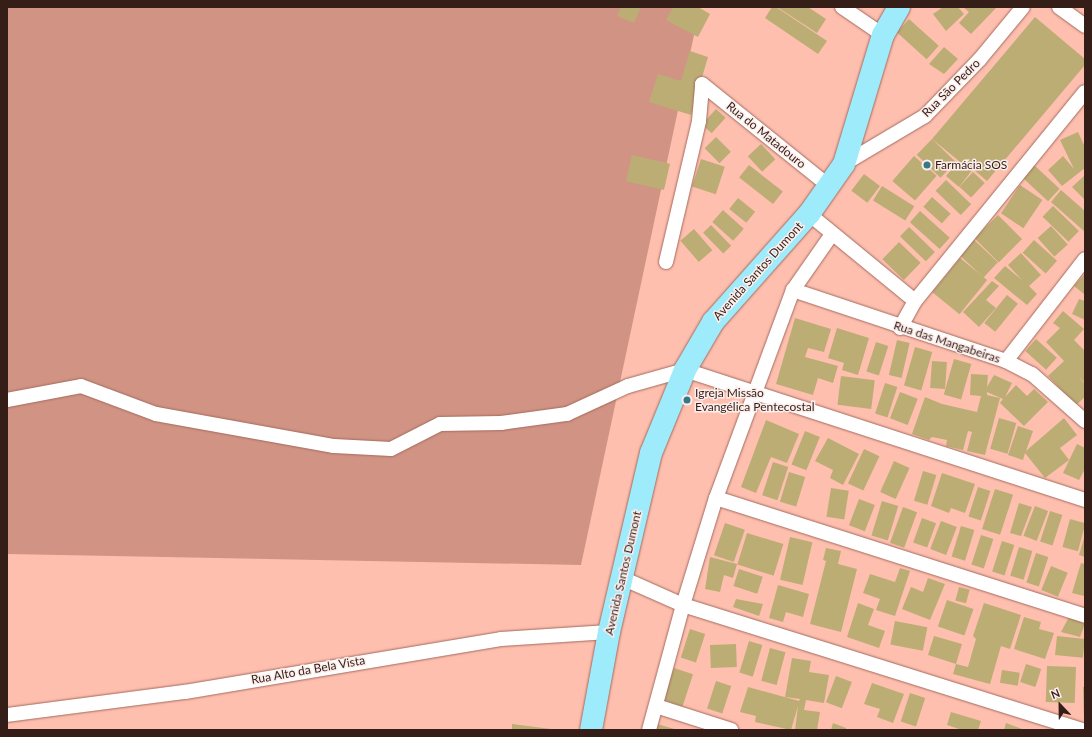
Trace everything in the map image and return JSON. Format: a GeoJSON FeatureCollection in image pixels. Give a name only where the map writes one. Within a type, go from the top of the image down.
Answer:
{"type":"FeatureCollection","features":[{"type":"Feature","properties":{"kind":"main road","name":"Avenida Santos Dumont"},"geometry":{"type":"LineString","coordinates":[[591,730],[609,632],[651,454],[686,370],[713,322],[809,214],[844,164],[883,35],[899,7]]}},
{"type":"Feature","properties":{"kind":"street"},"geometry":{"type":"LineString","coordinates":[[842,7],[883,35]]}},
{"type":"Feature","properties":{"kind":"street","name":"Rua São Pedro"},"geometry":{"type":"LineString","coordinates":[[844,164],[925,116],[980,59],[1023,7]]}},
{"type":"Feature","properties":{"kind":"street"},"geometry":{"type":"LineString","coordinates":[[1059,7],[1085,26]]}},
{"type":"Feature","properties":{"kind":"street","name":"Rua do Matadouro"},"geometry":{"type":"LineString","coordinates":[[666,262],[699,121],[702,84],[830,186]]}},
{"type":"Feature","properties":{"kind":"street"},"geometry":{"type":"LineString","coordinates":[[900,328],[915,301],[1085,92]]}},
{"type":"Feature","properties":{"kind":"street"},"geometry":{"type":"LineString","coordinates":[[809,214],[915,301]]}},
{"type":"Feature","properties":{"kind":"street"},"geometry":{"type":"LineString","coordinates":[[649,730],[683,605],[716,498],[793,290],[832,234]]}},
{"type":"Feature","properties":{"kind":"street"},"geometry":{"type":"LineString","coordinates":[[1006,362],[1085,259]]}},
{"type":"Feature","properties":{"kind":"street","name":"Rua das Mangabeiras"},"geometry":{"type":"LineString","coordinates":[[793,290],[900,328],[1006,362],[1032,374],[1085,421]]}},
{"type":"Feature","properties":{"kind":"street"},"geometry":{"type":"LineString","coordinates":[[7,400],[81,386],[156,414],[334,446],[392,449],[440,424],[501,422],[567,414],[628,386],[686,370],[756,391],[1085,500]]}},
{"type":"Feature","properties":{"kind":"street"},"geometry":{"type":"LineString","coordinates":[[716,498],[1085,616]]}},
{"type":"Feature","properties":{"kind":"street"},"geometry":{"type":"LineString","coordinates":[[622,578],[683,605],[1082,730]]}},
{"type":"Feature","properties":{"kind":"street","name":"Rua Alto da Bela Vista"},"geometry":{"type":"LineString","coordinates":[[7,715],[185,692],[501,639],[609,632]]}},
{"type":"Feature","properties":{"kind":"street"},"geometry":{"type":"LineString","coordinates":[[656,706],[731,730]]}},
{"type":"Feature","properties":{"kind":"shaded area"},"geometry":{"type":"Polygon","coordinates":[[[7,7],[700,7],[581,565],[7,554],[7,7]]]}},
{"type":"Feature","properties":{"kind":"building"},"geometry":{"type":"Polygon","coordinates":[[[621,7],[641,7],[634,23],[617,16],[621,7]]]}},
{"type":"Feature","properties":{"kind":"building"},"geometry":{"type":"Polygon","coordinates":[[[673,7],[698,7],[710,14],[698,37],[666,20],[673,7]]]}},
{"type":"Feature","properties":{"kind":"building"},"geometry":{"type":"Polygon","coordinates":[[[772,7],[776,7],[827,41],[818,54],[765,18],[772,7]]]}},
{"type":"Feature","properties":{"kind":"building"},"geometry":{"type":"Polygon","coordinates":[[[777,7],[808,7],[826,19],[817,33],[777,7]]]}},
{"type":"Feature","properties":{"kind":"building"},"geometry":{"type":"Polygon","coordinates":[[[943,7],[958,7],[964,14],[946,31],[933,14],[943,7]]]}},
{"type":"Feature","properties":{"kind":"building"},"geometry":{"type":"Polygon","coordinates":[[[963,7],[997,7],[971,34],[959,23],[969,12],[963,7]]]}},
{"type":"Feature","properties":{"kind":"building"},"geometry":{"type":"Polygon","coordinates":[[[1035,17],[1085,59],[1085,65],[987,181],[973,169],[959,187],[946,176],[959,161],[932,139],[1035,17]]]}},
{"type":"Feature","properties":{"kind":"building"},"geometry":{"type":"Polygon","coordinates":[[[909,19],[939,46],[927,59],[897,32],[909,19]]]}},
{"type":"Feature","properties":{"kind":"building"},"geometry":{"type":"Polygon","coordinates":[[[944,47],[958,59],[944,74],[929,64],[944,47]]]}},
{"type":"Feature","properties":{"kind":"building"},"geometry":{"type":"Polygon","coordinates":[[[690,51],[708,57],[691,115],[649,102],[658,74],[681,81],[690,51]]]}},
{"type":"Feature","properties":{"kind":"building"},"geometry":{"type":"Polygon","coordinates":[[[716,109],[726,118],[712,133],[702,125],[716,109]]]}},
{"type":"Feature","properties":{"kind":"building"},"geometry":{"type":"Polygon","coordinates":[[[1078,132],[1085,147],[1085,168],[1062,186],[1048,170],[1063,156],[1074,169],[1060,140],[1078,132]]]}},
{"type":"Feature","properties":{"kind":"building"},"geometry":{"type":"Polygon","coordinates":[[[716,137],[731,152],[720,163],[705,148],[716,137]]]}},
{"type":"Feature","properties":{"kind":"building"},"geometry":{"type":"Polygon","coordinates":[[[932,139],[956,162],[940,178],[917,155],[932,139]]]}},
{"type":"Feature","properties":{"kind":"building"},"geometry":{"type":"Polygon","coordinates":[[[761,144],[775,159],[762,172],[748,156],[761,144]]]}},
{"type":"Feature","properties":{"kind":"building"},"geometry":{"type":"Polygon","coordinates":[[[632,155],[670,164],[664,190],[626,181],[632,155]]]}},
{"type":"Feature","properties":{"kind":"building"},"geometry":{"type":"Polygon","coordinates":[[[914,156],[937,176],[915,201],[892,181],[914,156]]]}},
{"type":"Feature","properties":{"kind":"building"},"geometry":{"type":"Polygon","coordinates":[[[701,159],[725,167],[716,194],[692,187],[701,159]]]}},
{"type":"Feature","properties":{"kind":"building"},"geometry":{"type":"Polygon","coordinates":[[[749,165],[783,191],[773,204],[739,178],[749,165]]]}},
{"type":"Feature","properties":{"kind":"building"},"geometry":{"type":"Polygon","coordinates":[[[1034,165],[1060,189],[1048,201],[1022,177],[1034,165]]]}},
{"type":"Feature","properties":{"kind":"building"},"geometry":{"type":"Polygon","coordinates":[[[973,172],[985,183],[971,198],[959,187],[973,172]]]}},
{"type":"Feature","properties":{"kind":"building"},"geometry":{"type":"Polygon","coordinates":[[[864,174],[880,186],[867,203],[851,191],[864,174]]]}},
{"type":"Feature","properties":{"kind":"building"},"geometry":{"type":"Polygon","coordinates":[[[1085,175],[1085,200],[1072,187],[1085,175]]]}},
{"type":"Feature","properties":{"kind":"building"},"geometry":{"type":"Polygon","coordinates":[[[946,180],[971,204],[961,215],[936,191],[946,180]]]}},
{"type":"Feature","properties":{"kind":"building"},"geometry":{"type":"Polygon","coordinates":[[[1020,185],[1042,200],[1023,228],[1001,213],[1020,185]]]}},
{"type":"Feature","properties":{"kind":"building"},"geometry":{"type":"Polygon","coordinates":[[[882,186],[914,206],[905,221],[873,200],[882,186]]]}},
{"type":"Feature","properties":{"kind":"building"},"geometry":{"type":"Polygon","coordinates":[[[1061,190],[1085,211],[1085,232],[1051,202],[1061,190]]]}},
{"type":"Feature","properties":{"kind":"building"},"geometry":{"type":"Polygon","coordinates":[[[932,197],[951,214],[942,223],[923,207],[932,197]]]}},
{"type":"Feature","properties":{"kind":"building"},"geometry":{"type":"Polygon","coordinates":[[[738,198],[755,212],[746,223],[729,209],[738,198]]]}},
{"type":"Feature","properties":{"kind":"building"},"geometry":{"type":"Polygon","coordinates":[[[1053,206],[1079,231],[1068,242],[1043,217],[1053,206]]]}},
{"type":"Feature","properties":{"kind":"building"},"geometry":{"type":"Polygon","coordinates":[[[723,210],[744,229],[733,241],[712,222],[723,210]]]}},
{"type":"Feature","properties":{"kind":"building"},"geometry":{"type":"Polygon","coordinates":[[[920,211],[950,238],[940,249],[910,222],[920,211]]]}},
{"type":"Feature","properties":{"kind":"building"},"geometry":{"type":"Polygon","coordinates":[[[998,215],[1022,239],[999,262],[975,238],[998,215]]]}},
{"type":"Feature","properties":{"kind":"building"},"geometry":{"type":"Polygon","coordinates":[[[711,225],[731,246],[723,254],[703,233],[711,225]]]}},
{"type":"Feature","properties":{"kind":"building"},"geometry":{"type":"Polygon","coordinates":[[[1051,226],[1068,245],[1054,257],[1038,238],[1051,226]]]}},
{"type":"Feature","properties":{"kind":"building"},"geometry":{"type":"Polygon","coordinates":[[[909,227],[935,252],[926,261],[900,236],[909,227]]]}},
{"type":"Feature","properties":{"kind":"building"},"geometry":{"type":"Polygon","coordinates":[[[694,229],[712,250],[699,262],[680,241],[694,229]]]}},
{"type":"Feature","properties":{"kind":"building"},"geometry":{"type":"Polygon","coordinates":[[[973,239],[998,262],[984,278],[959,254],[973,239]]]}},
{"type":"Feature","properties":{"kind":"building"},"geometry":{"type":"Polygon","coordinates":[[[1034,240],[1057,261],[1046,273],[1023,253],[1034,240]]]}},
{"type":"Feature","properties":{"kind":"building"},"geometry":{"type":"Polygon","coordinates":[[[899,242],[921,263],[904,280],[882,259],[899,242]]]}},
{"type":"Feature","properties":{"kind":"building"},"geometry":{"type":"Polygon","coordinates":[[[1021,253],[1041,275],[1029,286],[1037,294],[1027,305],[994,278],[1005,266],[1022,280],[1008,265],[1021,253]]]}},
{"type":"Feature","properties":{"kind":"building"},"geometry":{"type":"Polygon","coordinates":[[[960,258],[987,280],[960,314],[932,292],[960,258]]]}},
{"type":"Feature","properties":{"kind":"building"},"geometry":{"type":"Polygon","coordinates":[[[1085,274],[1085,295],[1074,286],[1085,274]]]}},
{"type":"Feature","properties":{"kind":"building"},"geometry":{"type":"Polygon","coordinates":[[[992,281],[999,286],[986,300],[996,308],[979,327],[963,312],[992,281]]]}},
{"type":"Feature","properties":{"kind":"building"},"geometry":{"type":"Polygon","coordinates":[[[1007,295],[1018,304],[995,332],[984,323],[1007,295]]]}},
{"type":"Feature","properties":{"kind":"building"},"geometry":{"type":"Polygon","coordinates":[[[1079,299],[1085,301],[1085,320],[1072,314],[1079,299]]]}},
{"type":"Feature","properties":{"kind":"building"},"geometry":{"type":"Polygon","coordinates":[[[1063,311],[1084,329],[1074,340],[1085,351],[1085,383],[1078,376],[1085,384],[1085,397],[1076,405],[1048,376],[1064,361],[1046,342],[1060,328],[1053,323],[1063,311]]]}},
{"type":"Feature","properties":{"kind":"building"},"geometry":{"type":"Polygon","coordinates":[[[795,318],[831,329],[824,352],[808,348],[805,357],[838,366],[833,383],[818,378],[813,395],[776,384],[795,318]]]}},
{"type":"Feature","properties":{"kind":"building"},"geometry":{"type":"Polygon","coordinates":[[[837,328],[869,338],[858,375],[842,370],[844,363],[828,358],[837,328]]]}},
{"type":"Feature","properties":{"kind":"building"},"geometry":{"type":"Polygon","coordinates":[[[1036,339],[1057,358],[1046,370],[1025,351],[1036,339]]]}},
{"type":"Feature","properties":{"kind":"building"},"geometry":{"type":"Polygon","coordinates":[[[897,340],[910,343],[902,378],[889,375],[897,340]]]}},
{"type":"Feature","properties":{"kind":"building"},"geometry":{"type":"Polygon","coordinates":[[[876,342],[888,346],[879,375],[866,371],[876,342]]]}},
{"type":"Feature","properties":{"kind":"building"},"geometry":{"type":"Polygon","coordinates":[[[915,347],[932,352],[921,390],[904,385],[915,347]]]}},
{"type":"Feature","properties":{"kind":"building"},"geometry":{"type":"Polygon","coordinates":[[[954,359],[971,364],[961,400],[944,395],[954,359]]]}},
{"type":"Feature","properties":{"kind":"building"},"geometry":{"type":"Polygon","coordinates":[[[932,361],[947,362],[945,389],[930,388],[932,361]]]}},
{"type":"Feature","properties":{"kind":"building"},"geometry":{"type":"Polygon","coordinates":[[[971,374],[988,375],[987,387],[994,375],[1012,383],[1005,397],[1016,385],[1027,396],[1034,389],[1048,402],[1024,426],[1000,403],[1003,399],[987,392],[987,395],[1000,398],[985,455],[967,451],[972,432],[968,431],[963,450],[946,446],[947,440],[932,437],[929,440],[912,434],[925,397],[942,404],[977,412],[981,396],[970,395],[971,374]]]}},
{"type":"Feature","properties":{"kind":"building"},"geometry":{"type":"Polygon","coordinates":[[[841,376],[875,380],[871,409],[837,405],[841,376]]]}},
{"type":"Feature","properties":{"kind":"building"},"geometry":{"type":"Polygon","coordinates":[[[885,383],[897,387],[887,417],[875,413],[885,383]]]}},
{"type":"Feature","properties":{"kind":"building"},"geometry":{"type":"Polygon","coordinates":[[[900,392],[918,399],[908,425],[890,418],[900,392]]]}},
{"type":"Feature","properties":{"kind":"building"},"geometry":{"type":"Polygon","coordinates":[[[999,418],[1016,423],[1007,454],[990,449],[999,418]]]}},
{"type":"Feature","properties":{"kind":"building"},"geometry":{"type":"Polygon","coordinates":[[[1064,418],[1077,435],[1060,448],[1069,460],[1045,478],[1025,453],[1023,460],[1008,455],[1018,426],[1033,431],[1026,451],[1064,418]]]}},
{"type":"Feature","properties":{"kind":"building"},"geometry":{"type":"Polygon","coordinates":[[[766,420],[799,434],[787,463],[771,457],[756,493],[741,487],[766,420]]]}},
{"type":"Feature","properties":{"kind":"building"},"geometry":{"type":"Polygon","coordinates":[[[805,431],[820,437],[806,470],[792,464],[805,431]]]}},
{"type":"Feature","properties":{"kind":"building"},"geometry":{"type":"Polygon","coordinates":[[[828,438],[859,454],[843,485],[830,478],[833,470],[815,461],[828,438]]]}},
{"type":"Feature","properties":{"kind":"building"},"geometry":{"type":"Polygon","coordinates":[[[1077,444],[1085,448],[1085,469],[1079,480],[1063,473],[1077,444]]]}},
{"type":"Feature","properties":{"kind":"building"},"geometry":{"type":"Polygon","coordinates":[[[864,449],[879,456],[863,491],[848,483],[864,449]]]}},
{"type":"Feature","properties":{"kind":"building"},"geometry":{"type":"Polygon","coordinates":[[[894,461],[910,468],[896,499],[880,492],[894,461]]]}},
{"type":"Feature","properties":{"kind":"building"},"geometry":{"type":"Polygon","coordinates":[[[773,462],[788,467],[777,500],[762,495],[773,462]]]}},
{"type":"Feature","properties":{"kind":"building"},"geometry":{"type":"Polygon","coordinates":[[[923,471],[936,475],[927,505],[914,501],[923,471]]]}},
{"type":"Feature","properties":{"kind":"building"},"geometry":{"type":"Polygon","coordinates":[[[789,472],[805,477],[796,507],[780,502],[789,472]]]}},
{"type":"Feature","properties":{"kind":"building"},"geometry":{"type":"Polygon","coordinates":[[[942,473],[975,484],[965,513],[951,508],[949,513],[931,506],[942,473]]]}},
{"type":"Feature","properties":{"kind":"building"},"geometry":{"type":"Polygon","coordinates":[[[978,487],[990,491],[981,520],[968,516],[978,487]]]}},
{"type":"Feature","properties":{"kind":"building"},"geometry":{"type":"Polygon","coordinates":[[[831,488],[849,491],[844,519],[826,517],[831,488]]]}},
{"type":"Feature","properties":{"kind":"building"},"geometry":{"type":"Polygon","coordinates":[[[995,489],[1013,495],[1000,535],[982,529],[995,489]]]}},
{"type":"Feature","properties":{"kind":"building"},"geometry":{"type":"Polygon","coordinates":[[[859,499],[875,505],[865,531],[849,525],[859,499]]]}},
{"type":"Feature","properties":{"kind":"building"},"geometry":{"type":"Polygon","coordinates":[[[882,501],[898,506],[888,540],[871,535],[882,501]]]}},
{"type":"Feature","properties":{"kind":"building"},"geometry":{"type":"Polygon","coordinates":[[[1019,503],[1032,507],[1021,536],[1010,533],[1019,503]]]}},
{"type":"Feature","properties":{"kind":"building"},"geometry":{"type":"Polygon","coordinates":[[[1035,506],[1048,511],[1037,541],[1024,536],[1035,506]]]}},
{"type":"Feature","properties":{"kind":"building"},"geometry":{"type":"Polygon","coordinates":[[[903,507],[917,512],[904,548],[890,543],[903,507]]]}},
{"type":"Feature","properties":{"kind":"building"},"geometry":{"type":"Polygon","coordinates":[[[1050,511],[1062,515],[1052,545],[1040,541],[1050,511]]]}},
{"type":"Feature","properties":{"kind":"building"},"geometry":{"type":"Polygon","coordinates":[[[922,518],[936,523],[927,548],[913,542],[922,518]]]}},
{"type":"Feature","properties":{"kind":"building"},"geometry":{"type":"Polygon","coordinates":[[[1070,519],[1085,523],[1078,551],[1062,547],[1070,519]]]}},
{"type":"Feature","properties":{"kind":"building"},"geometry":{"type":"Polygon","coordinates":[[[941,521],[957,527],[946,555],[930,549],[941,521]]]}},
{"type":"Feature","properties":{"kind":"building"},"geometry":{"type":"Polygon","coordinates":[[[725,523],[745,530],[734,562],[714,555],[725,523]]]}},
{"type":"Feature","properties":{"kind":"building"},"geometry":{"type":"Polygon","coordinates":[[[961,526],[974,530],[965,561],[952,557],[961,526]]]}},
{"type":"Feature","properties":{"kind":"building"},"geometry":{"type":"Polygon","coordinates":[[[747,533],[783,544],[774,576],[737,565],[747,533]]]}},
{"type":"Feature","properties":{"kind":"building"},"geometry":{"type":"Polygon","coordinates":[[[981,535],[993,539],[984,568],[971,564],[981,535]]]}},
{"type":"Feature","properties":{"kind":"building"},"geometry":{"type":"Polygon","coordinates":[[[1085,535],[1085,557],[1079,555],[1085,535]]]}},
{"type":"Feature","properties":{"kind":"building"},"geometry":{"type":"Polygon","coordinates":[[[790,537],[812,542],[803,585],[780,580],[790,537]]]}},
{"type":"Feature","properties":{"kind":"building"},"geometry":{"type":"Polygon","coordinates":[[[1002,541],[1014,545],[1004,575],[992,571],[1002,541]]]}},
{"type":"Feature","properties":{"kind":"building"},"geometry":{"type":"Polygon","coordinates":[[[1019,547],[1032,551],[1024,580],[1010,576],[1019,547]]]}},
{"type":"Feature","properties":{"kind":"building"},"geometry":{"type":"Polygon","coordinates":[[[826,548],[841,551],[838,564],[857,569],[841,632],[810,624],[826,561],[823,560],[826,548]]]}},
{"type":"Feature","properties":{"kind":"building"},"geometry":{"type":"Polygon","coordinates":[[[1036,553],[1048,557],[1039,586],[1026,582],[1036,553]]]}},
{"type":"Feature","properties":{"kind":"building"},"geometry":{"type":"Polygon","coordinates":[[[710,557],[737,564],[733,578],[724,575],[720,592],[705,589],[710,557]]]}},
{"type":"Feature","properties":{"kind":"building"},"geometry":{"type":"Polygon","coordinates":[[[1081,563],[1085,564],[1084,596],[1072,593],[1081,563]]]}},
{"type":"Feature","properties":{"kind":"building"},"geometry":{"type":"Polygon","coordinates":[[[1051,566],[1068,573],[1058,597],[1041,590],[1051,566]]]}},
{"type":"Feature","properties":{"kind":"building"},"geometry":{"type":"Polygon","coordinates":[[[900,568],[910,571],[895,616],[876,610],[880,599],[863,593],[870,574],[895,582],[900,568]]]}},
{"type":"Feature","properties":{"kind":"building"},"geometry":{"type":"Polygon","coordinates":[[[739,569],[763,577],[757,594],[733,586],[739,569]]]}},
{"type":"Feature","properties":{"kind":"building"},"geometry":{"type":"Polygon","coordinates":[[[928,578],[945,584],[930,620],[902,609],[911,587],[923,592],[928,578]]]}},
{"type":"Feature","properties":{"kind":"building"},"geometry":{"type":"Polygon","coordinates":[[[778,585],[809,594],[803,617],[786,612],[783,622],[769,618],[778,585]]]}},
{"type":"Feature","properties":{"kind":"building"},"geometry":{"type":"Polygon","coordinates":[[[959,587],[970,590],[966,603],[955,601],[959,587]]]}},
{"type":"Feature","properties":{"kind":"building"},"geometry":{"type":"Polygon","coordinates":[[[736,599],[763,604],[759,616],[733,607],[736,599]]]}},
{"type":"Feature","properties":{"kind":"building"},"geometry":{"type":"Polygon","coordinates":[[[947,600],[973,609],[964,636],[938,626],[947,600]]]}},
{"type":"Feature","properties":{"kind":"building"},"geometry":{"type":"Polygon","coordinates":[[[858,603],[874,609],[868,625],[885,631],[879,648],[847,637],[858,603]]]}},
{"type":"Feature","properties":{"kind":"building"},"geometry":{"type":"Polygon","coordinates":[[[984,603],[1021,615],[1010,649],[1001,646],[990,684],[953,674],[956,664],[968,667],[976,639],[973,636],[984,603]]]}},
{"type":"Feature","properties":{"kind":"building"},"geometry":{"type":"Polygon","coordinates":[[[1024,617],[1041,622],[1039,629],[1054,633],[1045,659],[1014,649],[1024,617]]]}},
{"type":"Feature","properties":{"kind":"building"},"geometry":{"type":"Polygon","coordinates":[[[1069,617],[1085,624],[1080,637],[1061,632],[1069,617]]]}},
{"type":"Feature","properties":{"kind":"building"},"geometry":{"type":"Polygon","coordinates":[[[895,621],[927,627],[923,651],[890,645],[895,621]]]}},
{"type":"Feature","properties":{"kind":"building"},"geometry":{"type":"Polygon","coordinates":[[[690,629],[705,634],[696,662],[681,658],[690,629]]]}},
{"type":"Feature","properties":{"kind":"building"},"geometry":{"type":"Polygon","coordinates":[[[934,636],[962,644],[956,664],[928,655],[934,636]]]}},
{"type":"Feature","properties":{"kind":"building"},"geometry":{"type":"Polygon","coordinates":[[[1057,636],[1085,639],[1083,658],[1055,655],[1057,636]]]}},
{"type":"Feature","properties":{"kind":"building"},"geometry":{"type":"Polygon","coordinates":[[[749,641],[762,645],[753,677],[739,673],[749,641]]]}},
{"type":"Feature","properties":{"kind":"building"},"geometry":{"type":"Polygon","coordinates":[[[736,644],[737,667],[711,668],[710,645],[736,644]]]}},
{"type":"Feature","properties":{"kind":"building"},"geometry":{"type":"Polygon","coordinates":[[[770,648],[785,652],[777,685],[761,681],[770,648]]]}},
{"type":"Feature","properties":{"kind":"building"},"geometry":{"type":"Polygon","coordinates":[[[792,658],[811,661],[809,672],[829,675],[824,703],[806,700],[804,710],[820,712],[817,730],[795,730],[798,706],[791,730],[755,722],[756,716],[740,712],[748,687],[799,701],[800,699],[785,697],[792,658]]]}},
{"type":"Feature","properties":{"kind":"building"},"geometry":{"type":"Polygon","coordinates":[[[1026,664],[1041,669],[1035,687],[1020,682],[1026,664]]]}},
{"type":"Feature","properties":{"kind":"building"},"geometry":{"type":"Polygon","coordinates":[[[1047,666],[1076,667],[1075,703],[1046,702],[1047,666]]]}},
{"type":"Feature","properties":{"kind":"building"},"geometry":{"type":"Polygon","coordinates":[[[674,668],[693,674],[683,707],[663,700],[674,668]]]}},
{"type":"Feature","properties":{"kind":"building"},"geometry":{"type":"Polygon","coordinates":[[[1002,670],[1020,673],[1018,686],[1000,683],[1002,670]]]}},
{"type":"Feature","properties":{"kind":"building"},"geometry":{"type":"Polygon","coordinates":[[[836,676],[852,682],[842,708],[826,702],[836,676]]]}},
{"type":"Feature","properties":{"kind":"building"},"geometry":{"type":"Polygon","coordinates":[[[716,681],[731,686],[722,714],[707,709],[716,681]]]}},
{"type":"Feature","properties":{"kind":"building"},"geometry":{"type":"Polygon","coordinates":[[[872,683],[904,694],[893,723],[877,717],[880,709],[864,704],[872,683]]]}},
{"type":"Feature","properties":{"kind":"building"},"geometry":{"type":"Polygon","coordinates":[[[1083,687],[1085,687],[1085,721],[1084,721],[1083,687]]]}},
{"type":"Feature","properties":{"kind":"building"},"geometry":{"type":"Polygon","coordinates":[[[910,693],[925,698],[916,726],[901,722],[910,693]]]}},
{"type":"Feature","properties":{"kind":"building"},"geometry":{"type":"Polygon","coordinates":[[[951,712],[981,721],[978,730],[962,730],[947,725],[951,712]]]}},
{"type":"Feature","properties":{"kind":"building"},"geometry":{"type":"Polygon","coordinates":[[[833,723],[846,728],[846,730],[831,730],[833,723]]]}},
{"type":"Feature","properties":{"kind":"building"},"geometry":{"type":"Polygon","coordinates":[[[1006,723],[1022,729],[1022,730],[1004,730],[1006,723]]]}},
{"type":"Feature","properties":{"kind":"building"},"geometry":{"type":"Polygon","coordinates":[[[512,724],[551,729],[551,730],[512,730],[512,724]]]}},
{"type":"Feature","properties":{"kind":"building"},"geometry":{"type":"Polygon","coordinates":[[[657,724],[678,730],[655,730],[657,724]]]}},
{"type":"Feature","properties":{"kind":"place","name":"Farmácia SOS"},"geometry":{"type":"Point","coordinates":[927,165]}},
{"type":"Feature","properties":{"kind":"place","name":"Igreja Missão Evangélica Pentecostal"},"geometry":{"type":"Point","coordinates":[687,400]}}]}
